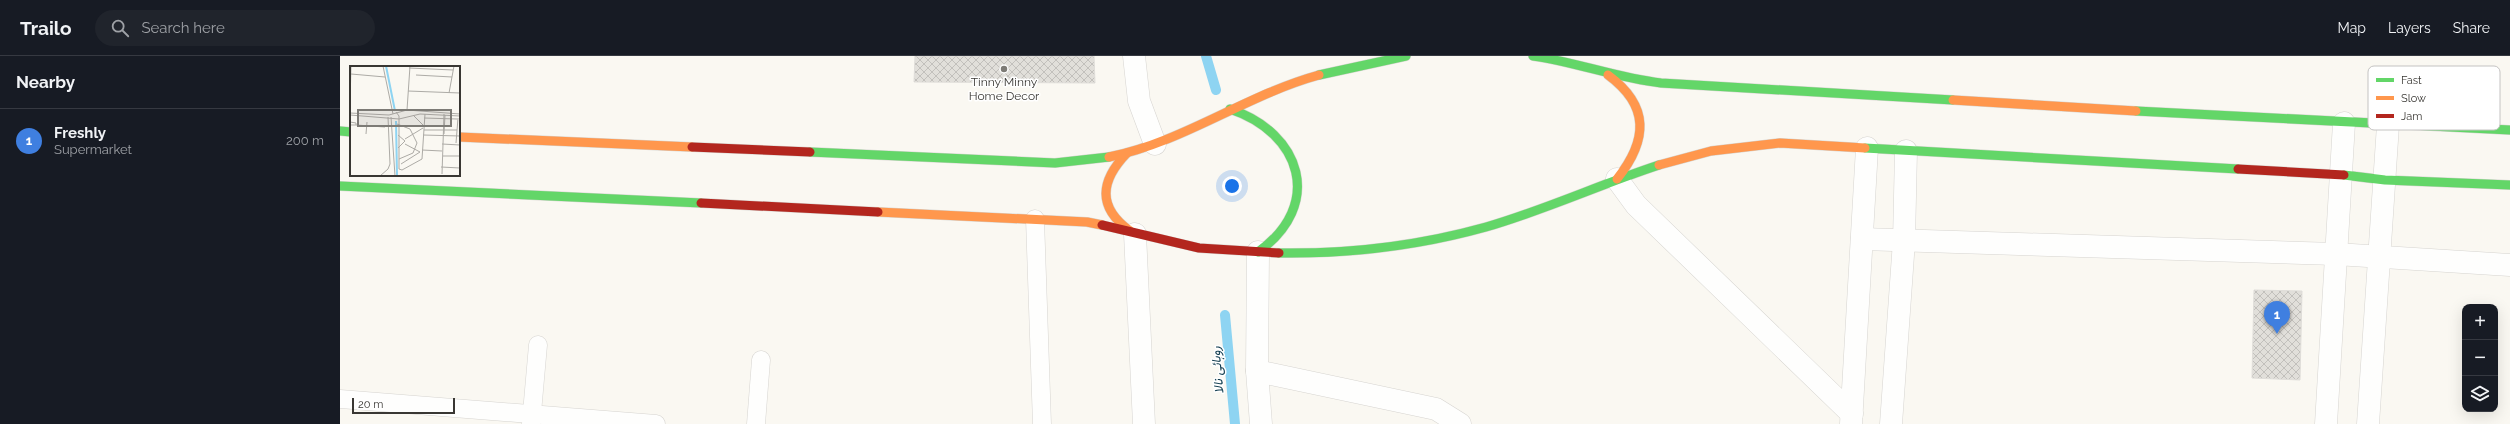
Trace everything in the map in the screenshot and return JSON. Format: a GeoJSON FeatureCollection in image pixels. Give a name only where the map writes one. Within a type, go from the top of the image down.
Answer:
{"type":"FeatureCollection","features":[{"type":"Feature","properties":{"kind":"street"},"geometry":{"type":"LineString","coordinates":[[1134,56],[1139,101],[1155,144]]}},
{"type":"Feature","properties":{"kind":"street"},"geometry":{"type":"LineString","coordinates":[[460,137],[1055,163],[1104,159],[1127,153],[1185,133],[1230,109],[1292,84],[1339,69],[1406,56]]}},
{"type":"Feature","properties":{"kind":"street"},"geometry":{"type":"LineString","coordinates":[[1533,56],[1571,62],[1630,79],[1661,84],[2368,124]]}},
{"type":"Feature","properties":{"kind":"street"},"geometry":{"type":"LineString","coordinates":[[1602,71],[1618,81],[1631,95],[1639,112],[1641,130],[1638,148],[1630,165],[1618,179]]}},
{"type":"Feature","properties":{"kind":"street"},"geometry":{"type":"LineString","coordinates":[[1230,109],[1258,120],[1279,136],[1293,159],[1298,186],[1294,212],[1279,235],[1258,252]]}},
{"type":"Feature","properties":{"kind":"street"},"geometry":{"type":"LineString","coordinates":[[2326,424],[2344,123]]}},
{"type":"Feature","properties":{"kind":"street"},"geometry":{"type":"LineString","coordinates":[[2368,424],[2388,130]]}},
{"type":"Feature","properties":{"kind":"street"},"geometry":{"type":"LineString","coordinates":[[2500,130],[2510,130]]}},
{"type":"Feature","properties":{"kind":"street"},"geometry":{"type":"LineString","coordinates":[[340,131],[350,132]]}},
{"type":"Feature","properties":{"kind":"street"},"geometry":{"type":"LineString","coordinates":[[340,186],[1087,222],[1198,248],[1258,252],[1343,252],[1402,245],[1485,227],[1554,204],[1618,179],[1689,156],[1730,148],[1780,143],[2340,175],[2385,180],[2510,185]]}},
{"type":"Feature","properties":{"kind":"street"},"geometry":{"type":"LineString","coordinates":[[1852,419],[1867,148]]}},
{"type":"Feature","properties":{"kind":"street"},"geometry":{"type":"LineString","coordinates":[[1891,424],[1904,241],[1906,151]]}},
{"type":"Feature","properties":{"kind":"street"},"geometry":{"type":"LineString","coordinates":[[1127,153],[1115,164],[1109,174],[1105,196],[1110,212],[1117,221],[1135,234]]}},
{"type":"Feature","properties":{"kind":"street"},"geometry":{"type":"LineString","coordinates":[[1618,179],[1636,204],[1852,419]]}},
{"type":"Feature","properties":{"kind":"street"},"geometry":{"type":"LineString","coordinates":[[1135,234],[1144,424]]}},
{"type":"Feature","properties":{"kind":"street"},"geometry":{"type":"LineString","coordinates":[[1862,239],[2336,254],[2379,258],[2510,265]]}},
{"type":"Feature","properties":{"kind":"street"},"geometry":{"type":"LineString","coordinates":[[1258,252],[1257,371],[1261,424]]}},
{"type":"Feature","properties":{"kind":"street"},"geometry":{"type":"LineString","coordinates":[[1257,371],[1436,409],[1460,424]]}},
{"type":"Feature","properties":{"kind":"lane"},"geometry":{"type":"LineString","coordinates":[[1035,219],[1042,424]]}},
{"type":"Feature","properties":{"kind":"lane"},"geometry":{"type":"LineString","coordinates":[[532,419],[538,344]]}},
{"type":"Feature","properties":{"kind":"lane"},"geometry":{"type":"LineString","coordinates":[[756,424],[761,360]]}},
{"type":"Feature","properties":{"kind":"lane"},"geometry":{"type":"LineString","coordinates":[[340,399],[532,419],[656,424]]}},
{"type":"Feature","properties":{"kind":"building","name":"Tinny Minny Home Decor"},"geometry":{"type":"Polygon","coordinates":[[[915,56],[1094,56],[1095,83],[914,82],[915,56]]]}},
{"type":"Feature","properties":{"kind":"building"},"geometry":{"type":"Polygon","coordinates":[[[2254,290],[2302,291],[2300,380],[2252,378],[2254,290]]]}},
{"type":"Feature","properties":{"kind":"waterway","name":"روہائی نالا"},"geometry":{"type":"LineString","coordinates":[[1206,56],[1216,90]]}},
{"type":"Feature","properties":{"kind":"waterway","name":"روہائی نالا"},"geometry":{"type":"LineString","coordinates":[[1225,315],[1235,424]]}},
{"type":"Feature","properties":{"kind":"traffic: fast"},"geometry":{"type":"LineString","coordinates":[[1319,75],[1406,56]]}},
{"type":"Feature","properties":{"kind":"traffic: fast"},"geometry":{"type":"LineString","coordinates":[[1533,56],[1565,62],[1628,78],[1661,83],[1953,100]]}},
{"type":"Feature","properties":{"kind":"traffic: fast"},"geometry":{"type":"LineString","coordinates":[[1230,109],[1255,120],[1274,135],[1288,152],[1296,172],[1297,192],[1292,213],[1279,233],[1258,252]]}},
{"type":"Feature","properties":{"kind":"traffic: fast"},"geometry":{"type":"LineString","coordinates":[[2136,111],[2368,123]]}},
{"type":"Feature","properties":{"kind":"traffic: fast"},"geometry":{"type":"LineString","coordinates":[[2500,129],[2510,130]]}},
{"type":"Feature","properties":{"kind":"traffic: fast"},"geometry":{"type":"LineString","coordinates":[[340,131],[350,132]]}},
{"type":"Feature","properties":{"kind":"traffic: fast"},"geometry":{"type":"LineString","coordinates":[[1865,148],[2238,169]]}},
{"type":"Feature","properties":{"kind":"traffic: fast"},"geometry":{"type":"LineString","coordinates":[[810,152],[1055,163],[1109,157]]}},
{"type":"Feature","properties":{"kind":"traffic: fast"},"geometry":{"type":"LineString","coordinates":[[1279,253],[1331,252],[1383,248],[1460,234],[1530,213],[1659,165]]}},
{"type":"Feature","properties":{"kind":"traffic: fast"},"geometry":{"type":"LineString","coordinates":[[2344,175],[2385,180],[2510,185]]}},
{"type":"Feature","properties":{"kind":"traffic: fast"},"geometry":{"type":"LineString","coordinates":[[340,186],[701,203]]}},
{"type":"Feature","properties":{"kind":"traffic: slow"},"geometry":{"type":"LineString","coordinates":[[1109,157],[1137,150],[1163,141],[1266,94],[1319,75]]}},
{"type":"Feature","properties":{"kind":"traffic: slow"},"geometry":{"type":"LineString","coordinates":[[1608,75],[1622,87],[1631,99],[1637,111],[1640,124],[1639,137],[1635,151],[1617,179]]}},
{"type":"Feature","properties":{"kind":"traffic: slow"},"geometry":{"type":"LineString","coordinates":[[1953,100],[2136,111]]}},
{"type":"Feature","properties":{"kind":"traffic: slow"},"geometry":{"type":"LineString","coordinates":[[460,137],[692,147]]}},
{"type":"Feature","properties":{"kind":"traffic: slow"},"geometry":{"type":"LineString","coordinates":[[1659,165],[1711,151],[1780,143],[1865,148]]}},
{"type":"Feature","properties":{"kind":"traffic: slow"},"geometry":{"type":"LineString","coordinates":[[1127,153],[1111,174],[1107,184],[1106,194],[1107,203],[1112,213],[1119,222],[1130,231]]}},
{"type":"Feature","properties":{"kind":"traffic: slow"},"geometry":{"type":"LineString","coordinates":[[878,212],[1087,222],[1102,225]]}},
{"type":"Feature","properties":{"kind":"traffic: jam"},"geometry":{"type":"LineString","coordinates":[[692,147],[810,152]]}},
{"type":"Feature","properties":{"kind":"traffic: jam"},"geometry":{"type":"LineString","coordinates":[[2238,169],[2344,175]]}},
{"type":"Feature","properties":{"kind":"traffic: jam"},"geometry":{"type":"LineString","coordinates":[[701,203],[878,212]]}},
{"type":"Feature","properties":{"kind":"traffic: jam"},"geometry":{"type":"LineString","coordinates":[[1102,225],[1199,248],[1279,253]]}},
{"type":"Feature","properties":{"kind":"place","name":"Tinny Minny Home Decor"},"geometry":{"type":"Point","coordinates":[1004,69]}},
{"type":"Feature","properties":{"kind":"place","name":"Freshly"},"geometry":{"type":"Point","coordinates":[2277,334]}}]}
